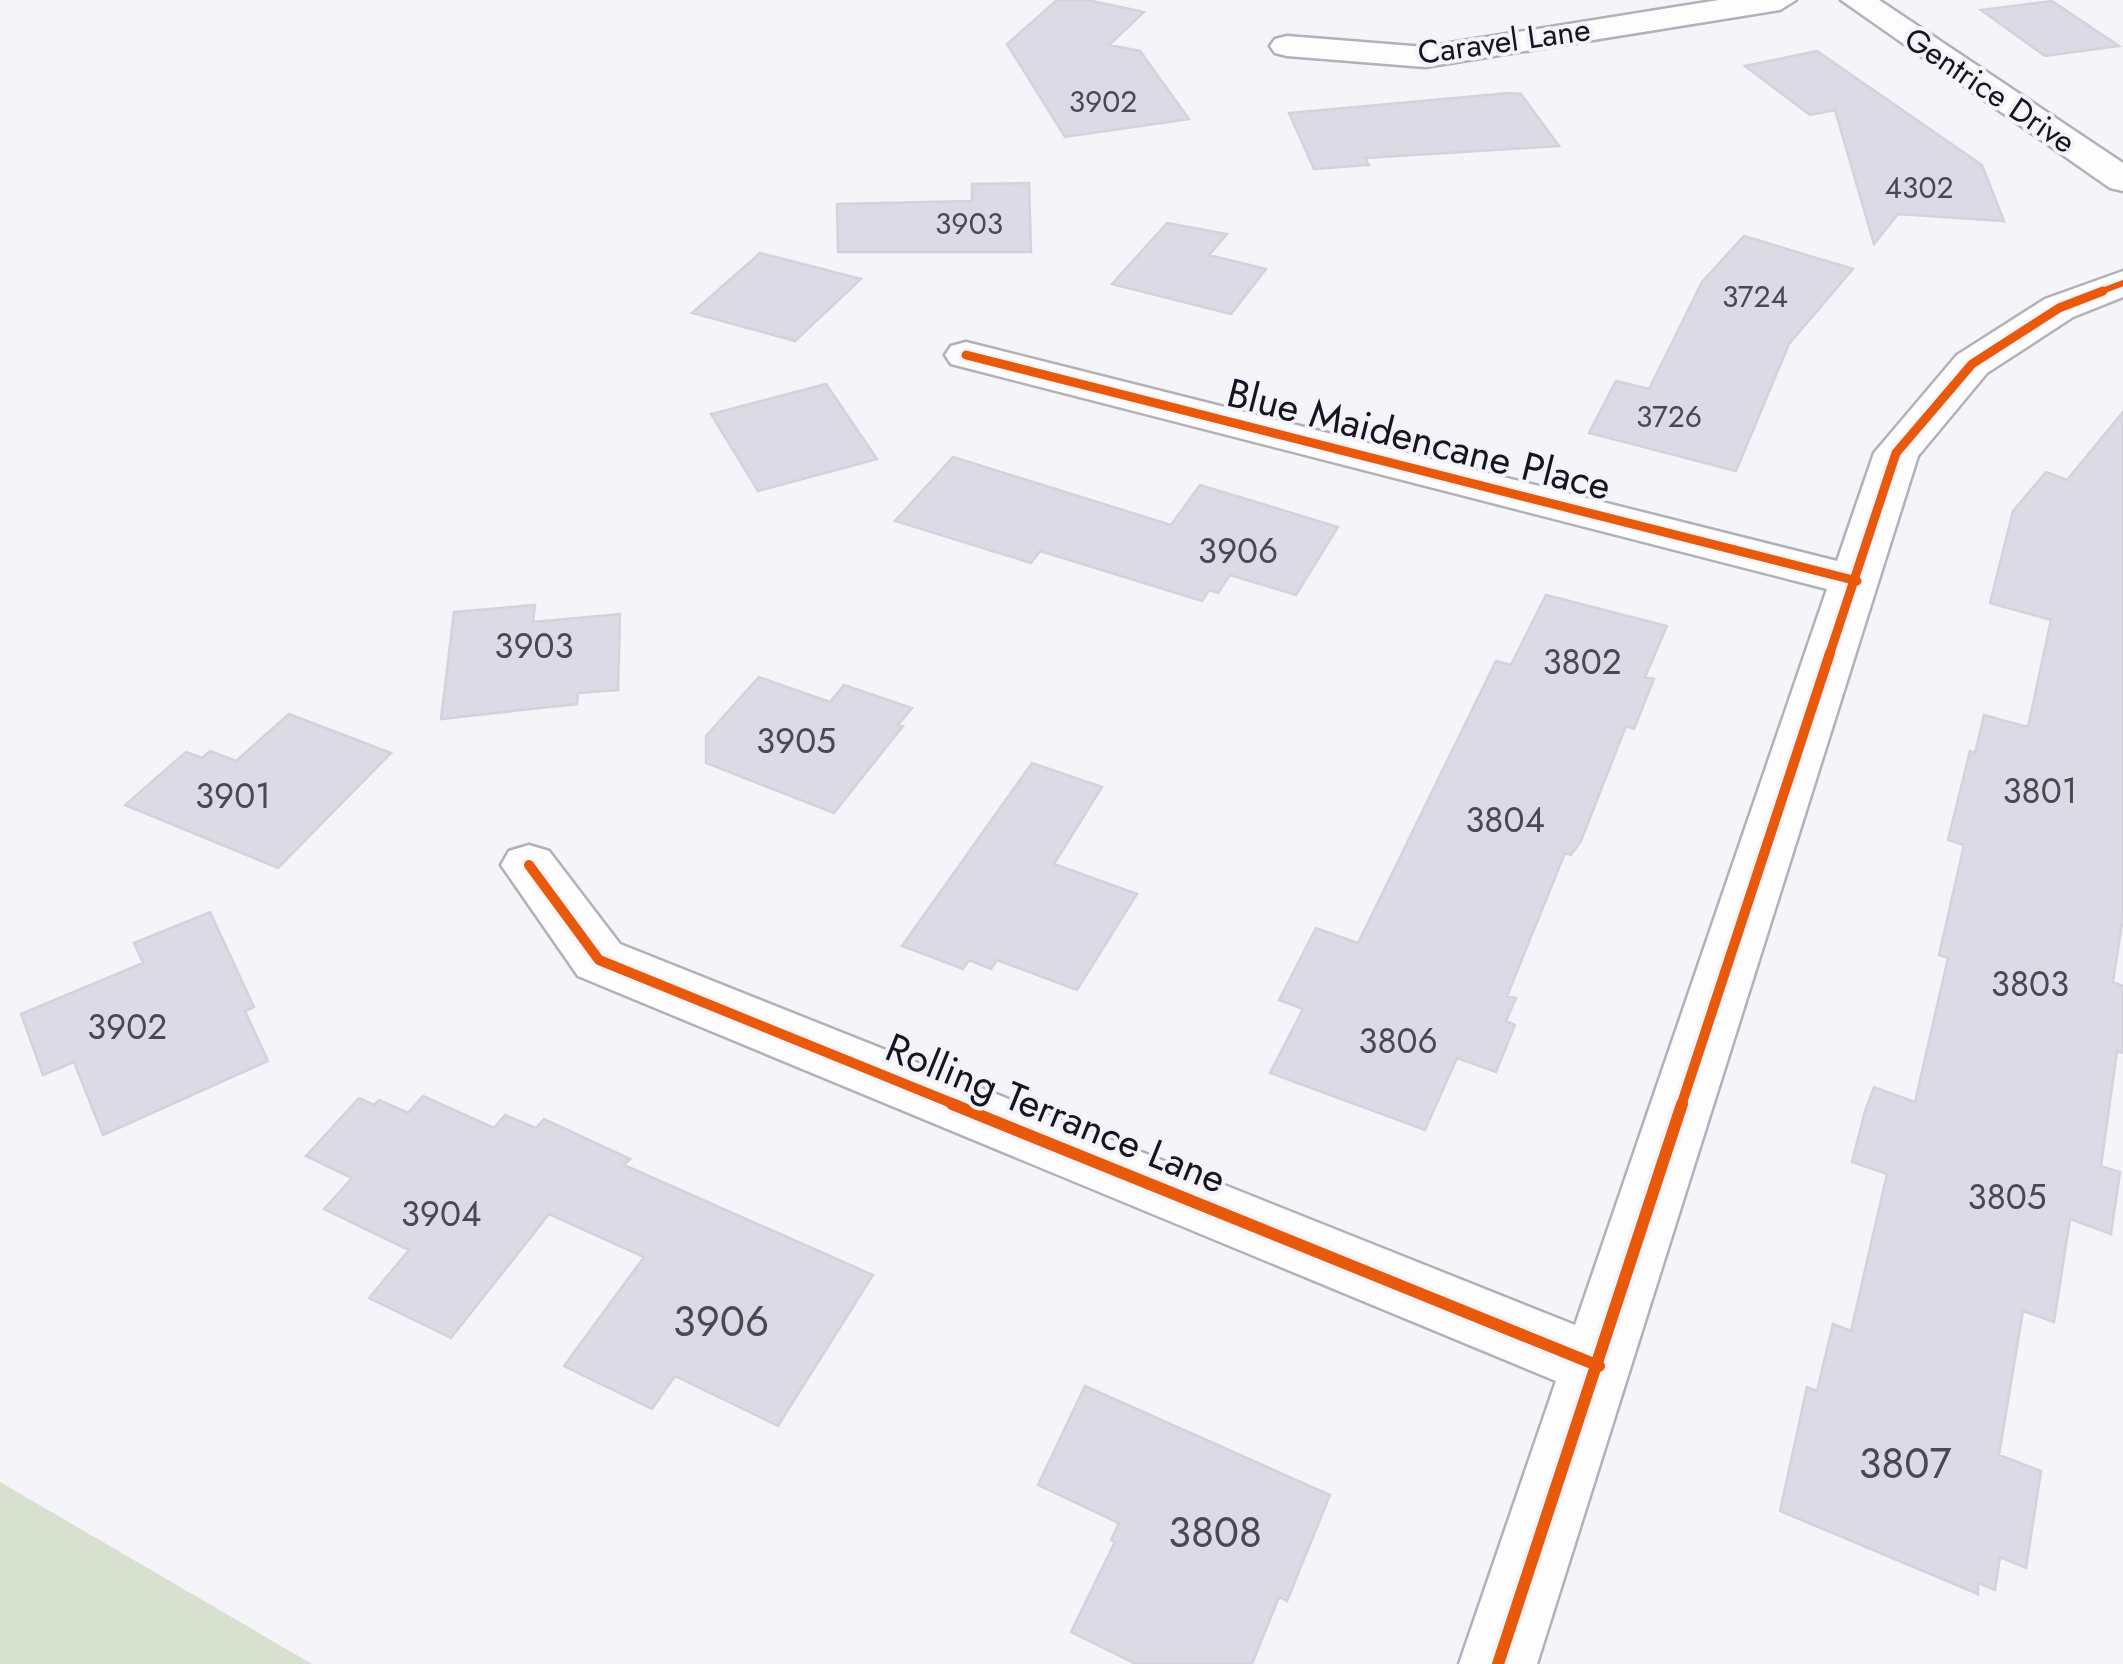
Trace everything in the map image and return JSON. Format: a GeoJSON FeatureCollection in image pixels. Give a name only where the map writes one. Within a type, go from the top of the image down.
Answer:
{"type":"FeatureCollection","features":[{"type":"Feature","properties":{"kind":"street","name":"Caravel Lane"},"geometry":{"type":"LineString","coordinates":[[1287,46],[1426,57],[1780,0]]}},
{"type":"Feature","properties":{"kind":"street","name":"Gentrice Drive"},"geometry":{"type":"LineString","coordinates":[[1858,0],[2123,180]]}},
{"type":"Feature","properties":{"kind":"street"},"geometry":{"type":"LineString","coordinates":[[1498,1664],[1857,581],[1896,452],[1972,364],[2059,308],[2123,282]]}},
{"type":"Feature","properties":{"kind":"street","name":"Blue Maidencane Place"},"geometry":{"type":"LineString","coordinates":[[966,354],[1857,581]]}},
{"type":"Feature","properties":{"kind":"street","name":"Rolling Terrance Lane"},"geometry":{"type":"LineString","coordinates":[[529,866],[598,960],[1599,1366]]}},
{"type":"Feature","properties":{"kind":"green space"},"geometry":{"type":"Polygon","coordinates":[[[0,1482],[312,1664],[0,1664],[0,1482]]]}},
{"type":"Feature","properties":{"kind":"building"},"geometry":{"type":"Polygon","coordinates":[[[1057,0],[1087,0],[1144,12],[1109,45],[1140,51],[1189,119],[1065,137],[1007,44],[1057,0]]]}},
{"type":"Feature","properties":{"kind":"building"},"geometry":{"type":"Polygon","coordinates":[[[2052,1],[2119,46],[2045,56],[1981,10],[2052,1]]]}},
{"type":"Feature","properties":{"kind":"building"},"geometry":{"type":"Polygon","coordinates":[[[1817,51],[1982,165],[2004,221],[1898,214],[1874,244],[1835,110],[1810,115],[1745,66],[1817,51]]]}},
{"type":"Feature","properties":{"kind":"building"},"geometry":{"type":"Polygon","coordinates":[[[1521,94],[1559,146],[1365,158],[1369,165],[1314,169],[1289,113],[1521,94]]]}},
{"type":"Feature","properties":{"kind":"building"},"geometry":{"type":"Polygon","coordinates":[[[1029,183],[1031,252],[838,252],[837,204],[972,201],[972,184],[1029,183]]]}},
{"type":"Feature","properties":{"kind":"building"},"geometry":{"type":"Polygon","coordinates":[[[1167,223],[1227,234],[1209,255],[1266,269],[1231,314],[1112,284],[1167,223]]]}},
{"type":"Feature","properties":{"kind":"building"},"geometry":{"type":"Polygon","coordinates":[[[1744,236],[1853,269],[1789,344],[1736,471],[1589,433],[1616,381],[1649,389],[1702,282],[1744,236]]]}},
{"type":"Feature","properties":{"kind":"building"},"geometry":{"type":"Polygon","coordinates":[[[760,253],[861,279],[795,341],[692,313],[760,253]]]}},
{"type":"Feature","properties":{"kind":"building"},"geometry":{"type":"Polygon","coordinates":[[[826,384],[877,459],[758,491],[711,414],[826,384]]]}},
{"type":"Feature","properties":{"kind":"building"},"geometry":{"type":"Polygon","coordinates":[[[2123,412],[2123,917],[2113,982],[2123,986],[2123,1053],[2117,1051],[2101,1166],[2120,1172],[2111,1234],[2070,1219],[2054,1322],[2023,1311],[1999,1455],[2041,1471],[2026,1568],[2000,1557],[1995,1590],[1978,1583],[1978,1594],[1780,1511],[1807,1387],[1817,1391],[1833,1324],[1851,1331],[1887,1174],[1852,1162],[1865,1111],[1874,1087],[1915,1102],[1948,958],[1939,955],[1964,845],[1948,840],[1970,751],[1975,753],[1984,715],[2028,727],[2051,620],[1990,603],[2013,511],[2046,472],[2067,480],[2123,412]]]}},
{"type":"Feature","properties":{"kind":"building"},"geometry":{"type":"Polygon","coordinates":[[[953,457],[1171,525],[1200,485],[1338,527],[1296,595],[1230,575],[1218,593],[1209,590],[1202,601],[1040,551],[1031,563],[895,521],[953,457]]]}},
{"type":"Feature","properties":{"kind":"building"},"geometry":{"type":"Polygon","coordinates":[[[1546,595],[1667,626],[1645,677],[1654,679],[1634,729],[1626,726],[1581,841],[1571,855],[1565,853],[1507,996],[1516,998],[1506,1021],[1515,1025],[1496,1072],[1457,1058],[1425,1130],[1270,1073],[1303,1009],[1279,1000],[1316,928],[1358,943],[1496,661],[1511,665],[1546,595]]]}},
{"type":"Feature","properties":{"kind":"building"},"geometry":{"type":"Polygon","coordinates":[[[535,605],[533,622],[620,614],[618,690],[578,693],[577,704],[441,719],[454,612],[535,605]]]}},
{"type":"Feature","properties":{"kind":"building"},"geometry":{"type":"Polygon","coordinates":[[[759,677],[830,702],[844,685],[912,708],[898,725],[903,726],[834,813],[706,763],[706,736],[759,677]]]}},
{"type":"Feature","properties":{"kind":"building"},"geometry":{"type":"Polygon","coordinates":[[[289,714],[391,753],[278,868],[125,805],[186,752],[202,758],[210,751],[236,761],[289,714]]]}},
{"type":"Feature","properties":{"kind":"building"},"geometry":{"type":"Polygon","coordinates":[[[1032,763],[1102,787],[1054,864],[1137,894],[1077,990],[997,960],[991,969],[969,960],[963,969],[902,946],[1032,763]]]}},
{"type":"Feature","properties":{"kind":"building"},"geometry":{"type":"Polygon","coordinates":[[[210,912],[254,1007],[245,1011],[268,1061],[103,1135],[74,1062],[43,1075],[21,1014],[143,963],[134,943],[210,912]]]}},
{"type":"Feature","properties":{"kind":"building"},"geometry":{"type":"Polygon","coordinates":[[[423,1096],[494,1128],[505,1115],[536,1128],[544,1119],[630,1159],[624,1165],[873,1275],[778,1426],[675,1376],[652,1409],[564,1366],[644,1257],[549,1214],[451,1338],[369,1298],[409,1250],[324,1209],[352,1178],[306,1156],[359,1098],[374,1105],[379,1100],[408,1113],[423,1096]]]}},
{"type":"Feature","properties":{"kind":"building"},"geometry":{"type":"Polygon","coordinates":[[[1085,1386],[1330,1495],[1287,1601],[1279,1597],[1252,1664],[1136,1664],[1071,1632],[1115,1542],[1111,1540],[1119,1523],[1038,1485],[1085,1386]]]}},
{"type":"Feature","properties":{"kind":"cycle path"},"geometry":{"type":"LineString","coordinates":[[1498,1664],[1896,453],[1972,364],[2059,308],[2123,283]]}},
{"type":"Feature","properties":{"kind":"cycle path"},"geometry":{"type":"LineString","coordinates":[[966,355],[1857,581]]}},
{"type":"Feature","properties":{"kind":"cycle path"},"geometry":{"type":"LineString","coordinates":[[529,865],[599,960],[1599,1366]]}}]}
